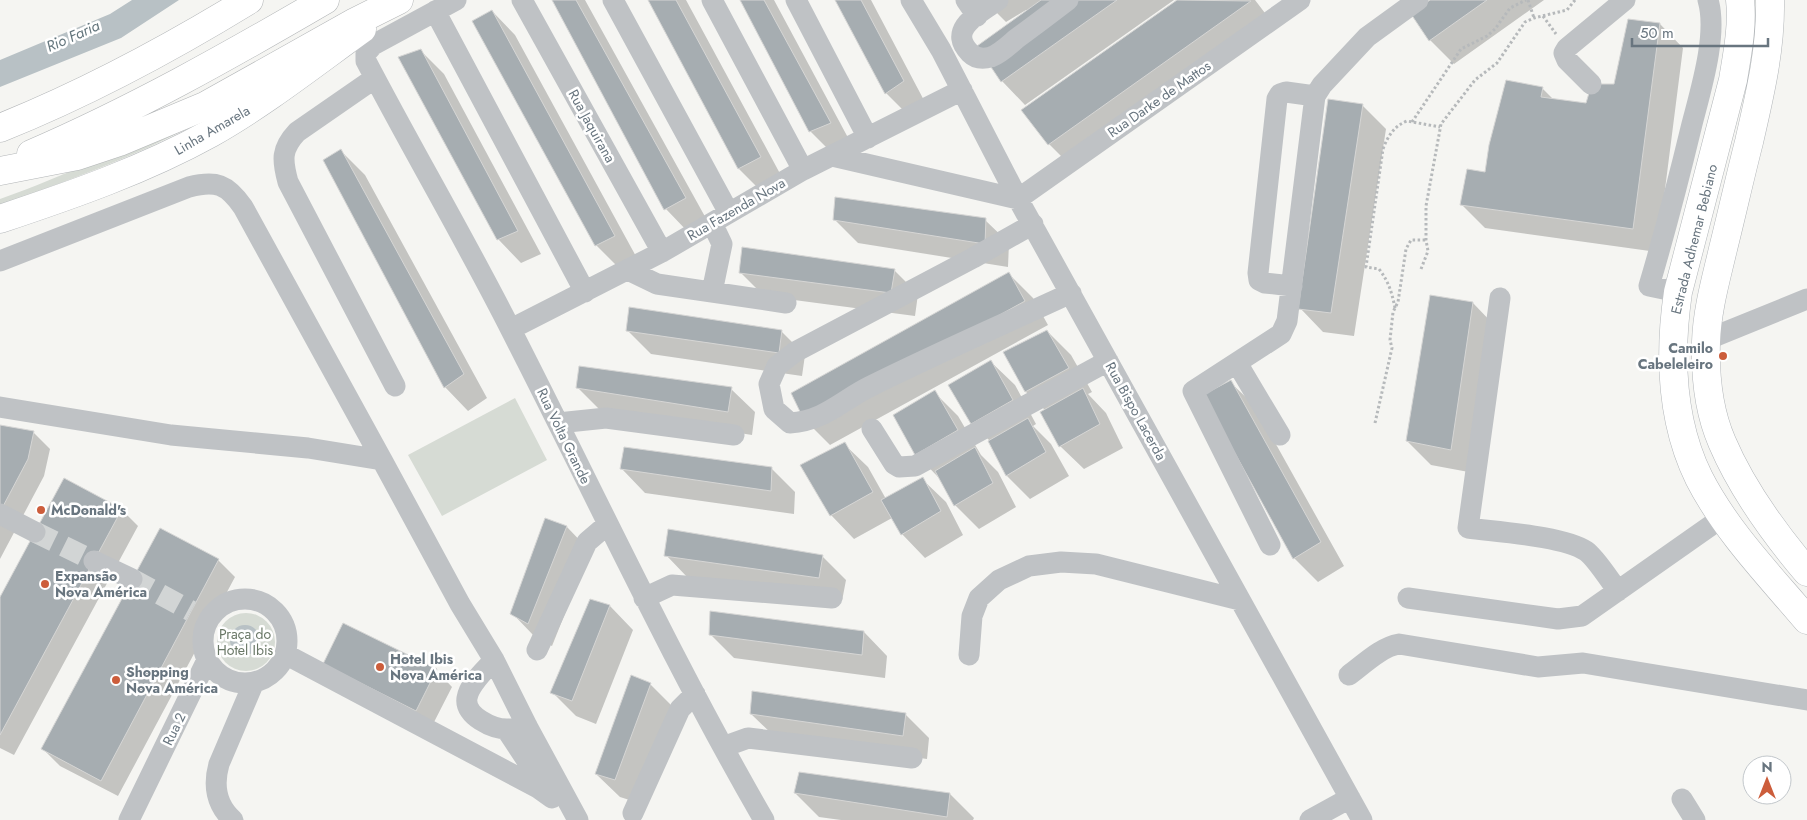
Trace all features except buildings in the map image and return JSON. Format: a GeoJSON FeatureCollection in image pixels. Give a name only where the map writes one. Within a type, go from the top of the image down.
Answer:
{"type":"FeatureCollection","features":[{"type":"Feature","properties":{"kind":"main road"},"geometry":{"type":"LineString","coordinates":[[0,128],[42,111],[104,81],[201,29],[249,0]]}},
{"type":"Feature","properties":{"kind":"main road"},"geometry":{"type":"LineString","coordinates":[[0,167],[118,114],[197,72],[324,0]]}},
{"type":"Feature","properties":{"kind":"main road"},"geometry":{"type":"LineString","coordinates":[[0,171],[77,156],[118,142],[205,106],[355,22],[401,0]]}},
{"type":"Feature","properties":{"kind":"main road","name":"Linha Amarela"},"geometry":{"type":"LineString","coordinates":[[0,219],[107,182],[210,133],[250,109],[401,0]]}},
{"type":"Feature","properties":{"kind":"main road","name":"Estrada Adhemar Bebiano"},"geometry":{"type":"LineString","coordinates":[[1740,0],[1738,46],[1733,80],[1678,292],[1674,321],[1673,382],[1680,424],[1688,451],[1700,478],[1723,517],[1807,620]]}},
{"type":"Feature","properties":{"kind":"main road"},"geometry":{"type":"LineString","coordinates":[[1770,0],[1770,35],[1762,86],[1716,277],[1706,340],[1706,366],[1712,411],[1722,441],[1740,476],[1768,521],[1785,546],[1807,572]]}},
{"type":"Feature","properties":{"kind":"street"},"geometry":{"type":"LineString","coordinates":[[456,0],[435,11],[585,292]]}},
{"type":"Feature","properties":{"kind":"street","name":"Rua Jaquirana"},"geometry":{"type":"LineString","coordinates":[[522,0],[662,252]]}},
{"type":"Feature","properties":{"kind":"street"},"geometry":{"type":"LineString","coordinates":[[613,0],[720,218],[722,244],[712,292]]}},
{"type":"Feature","properties":{"kind":"street"},"geometry":{"type":"LineString","coordinates":[[712,0],[803,170]]}},
{"type":"Feature","properties":{"kind":"street"},"geometry":{"type":"LineString","coordinates":[[796,0],[868,138]]}},
{"type":"Feature","properties":{"kind":"street","name":"Rua Bispo Lacerda"},"geometry":{"type":"LineString","coordinates":[[911,0],[941,50],[1018,199],[1362,820]]}},
{"type":"Feature","properties":{"kind":"street"},"geometry":{"type":"LineString","coordinates":[[998,0],[972,8],[963,30],[962,43],[971,54],[981,59],[997,54],[1068,0]]}},
{"type":"Feature","properties":{"kind":"street","name":"Rua Darke de Mattos"},"geometry":{"type":"LineString","coordinates":[[1018,199],[1300,0]]}},
{"type":"Feature","properties":{"kind":"street"},"geometry":{"type":"LineString","coordinates":[[1270,545],[1193,391],[1281,334],[1284,329],[1292,286],[1316,96],[1322,85],[1367,37],[1418,0]]}},
{"type":"Feature","properties":{"kind":"street"},"geometry":{"type":"LineString","coordinates":[[1591,84],[1567,60],[1564,53],[1567,48],[1625,0]]}},
{"type":"Feature","properties":{"kind":"street"},"geometry":{"type":"LineString","coordinates":[[1678,292],[1649,286],[1673,202],[1707,61],[1710,27],[1708,0]]}},
{"type":"Feature","properties":{"kind":"street","name":"Rua Volta Grande"},"geometry":{"type":"LineString","coordinates":[[435,11],[373,45],[366,53],[366,61],[511,329],[644,598],[764,820]]}},
{"type":"Feature","properties":{"kind":"street"},"geometry":{"type":"LineString","coordinates":[[376,78],[297,132],[288,142],[284,152],[284,167],[288,182],[395,386]]}},
{"type":"Feature","properties":{"kind":"street","name":"Rua Fazenda Nova"},"geometry":{"type":"LineString","coordinates":[[511,329],[662,252],[803,170],[962,90]]}},
{"type":"Feature","properties":{"kind":"street"},"geometry":{"type":"LineString","coordinates":[[1292,286],[1265,283],[1260,280],[1258,273],[1277,99],[1280,94],[1286,92],[1316,96]]}},
{"type":"Feature","properties":{"kind":"street"},"geometry":{"type":"LineString","coordinates":[[832,156],[1018,199]]}},
{"type":"Feature","properties":{"kind":"street"},"geometry":{"type":"LineString","coordinates":[[0,260],[189,187],[214,184],[224,187],[235,195],[460,604],[494,660],[578,820]]}},
{"type":"Feature","properties":{"kind":"street"},"geometry":{"type":"LineString","coordinates":[[1033,224],[796,352],[777,366],[769,384],[774,409],[790,423],[805,422],[821,416],[868,388],[1070,293]]}},
{"type":"Feature","properties":{"kind":"street"},"geometry":{"type":"LineString","coordinates":[[628,270],[657,284],[786,302]]}},
{"type":"Feature","properties":{"kind":"street"},"geometry":{"type":"LineString","coordinates":[[1500,298],[1468,528],[1557,540],[1576,546],[1588,552],[1618,591]]}},
{"type":"Feature","properties":{"kind":"street"},"geometry":{"type":"LineString","coordinates":[[1706,340],[1807,299]]}},
{"type":"Feature","properties":{"kind":"street"},"geometry":{"type":"LineString","coordinates":[[872,429],[894,464],[899,467],[915,466],[1108,361]]}},
{"type":"Feature","properties":{"kind":"street"},"geometry":{"type":"LineString","coordinates":[[1237,363],[1280,435]]}},
{"type":"Feature","properties":{"kind":"street"},"geometry":{"type":"LineString","coordinates":[[0,407],[171,436],[308,448],[382,460]]}},
{"type":"Feature","properties":{"kind":"street"},"geometry":{"type":"LineString","coordinates":[[558,424],[606,418],[734,435]]}},
{"type":"Feature","properties":{"kind":"street"},"geometry":{"type":"LineString","coordinates":[[0,514],[35,532]]}},
{"type":"Feature","properties":{"kind":"street"},"geometry":{"type":"LineString","coordinates":[[1408,598],[1558,619],[1582,616],[1723,517]]}},
{"type":"Feature","properties":{"kind":"street"},"geometry":{"type":"LineString","coordinates":[[537,650],[587,542],[608,524]]}},
{"type":"Feature","properties":{"kind":"street"},"geometry":{"type":"LineString","coordinates":[[94,561],[132,579]]}},
{"type":"Feature","properties":{"kind":"street"},"geometry":{"type":"LineString","coordinates":[[969,655],[972,616],[979,598],[999,580],[1029,566],[1061,562],[1096,564],[1240,600]]}},
{"type":"Feature","properties":{"kind":"street"},"geometry":{"type":"LineString","coordinates":[[644,598],[672,585],[832,598]]}},
{"type":"Feature","properties":{"kind":"street"},"geometry":{"type":"LineString","coordinates":[[235,600],[259,601],[276,612],[282,621],[287,638],[285,654],[275,671],[269,676],[254,682],[245,683],[226,679],[207,660],[203,648],[204,628],[201,614],[218,609],[226,603],[235,600]]}},
{"type":"Feature","properties":{"kind":"street"},"geometry":{"type":"LineString","coordinates":[[1349,675],[1392,645],[1399,644],[1538,667],[1583,662],[1807,700]]}},
{"type":"Feature","properties":{"kind":"street"},"geometry":{"type":"LineString","coordinates":[[285,654],[538,788],[552,798]]}},
{"type":"Feature","properties":{"kind":"street","name":"Rua 2"},"geometry":{"type":"LineString","coordinates":[[129,820],[207,660]]}},
{"type":"Feature","properties":{"kind":"street"},"geometry":{"type":"LineString","coordinates":[[494,660],[470,689],[467,704],[481,721],[506,729],[527,726]]}},
{"type":"Feature","properties":{"kind":"street"},"geometry":{"type":"LineString","coordinates":[[233,820],[226,814],[220,804],[216,774],[254,682]]}},
{"type":"Feature","properties":{"kind":"street"},"geometry":{"type":"LineString","coordinates":[[633,813],[680,710],[695,694]]}},
{"type":"Feature","properties":{"kind":"street"},"geometry":{"type":"LineString","coordinates":[[506,729],[552,798],[564,820]]}},
{"type":"Feature","properties":{"kind":"street"},"geometry":{"type":"LineString","coordinates":[[723,747],[748,738],[912,758]]}},
{"type":"Feature","properties":{"kind":"street"},"geometry":{"type":"LineString","coordinates":[[1310,820],[1350,798]]}},
{"type":"Feature","properties":{"kind":"street"},"geometry":{"type":"LineString","coordinates":[[1682,799],[1695,820]]}},
{"type":"Feature","properties":{"kind":"path"},"geometry":{"type":"LineString","coordinates":[[1412,122],[1461,49],[1487,36],[1495,29],[1510,8],[1527,0],[1534,18]]}},
{"type":"Feature","properties":{"kind":"path"},"geometry":{"type":"LineString","coordinates":[[1420,269],[1428,250],[1426,240],[1426,206],[1440,127],[1475,80],[1497,64],[1525,22],[1567,10],[1575,0]]}},
{"type":"Feature","properties":{"kind":"path"},"geometry":{"type":"LineString","coordinates":[[1395,308],[1390,287],[1385,277],[1379,270],[1366,267],[1383,148],[1395,128],[1407,121],[1440,127]]}},
{"type":"Feature","properties":{"kind":"path"},"geometry":{"type":"LineString","coordinates":[[1375,424],[1392,348],[1390,340],[1393,312],[1398,302],[1408,243],[1411,240],[1426,240]]}},
{"type":"Feature","properties":{"kind":"green space"},"geometry":{"type":"Polygon","coordinates":[[[195,124],[148,148],[0,205],[0,199],[146,140],[195,124]]]}},
{"type":"Feature","properties":{"kind":"green space"},"geometry":{"type":"Polygon","coordinates":[[[515,398],[547,460],[442,516],[408,455],[515,398]]]}},
{"type":"Feature","properties":{"kind":"green space","name":"Praça do Hotel Ibis"},"geometry":{"type":"Polygon","coordinates":[[[246,613],[262,618],[270,626],[275,642],[270,658],[262,666],[246,671],[230,666],[222,658],[217,642],[222,626],[230,618],[246,613]]]}},
{"type":"Feature","properties":{"kind":"water","name":"Rio Faria"},"geometry":{"type":"Polygon","coordinates":[[[132,0],[179,0],[121,38],[0,87],[0,60],[110,14],[132,0]]]}},
{"type":"Feature","properties":{"kind":"water"},"geometry":{"type":"Polygon","coordinates":[[[245,625],[256,629],[260,640],[256,651],[245,655],[234,651],[230,640],[234,629],[245,625]]]}},
{"type":"Feature","properties":{"kind":"tunnel"},"geometry":{"type":"LineString","coordinates":[[35,532],[94,561]]}},
{"type":"Feature","properties":{"kind":"tunnel"},"geometry":{"type":"LineString","coordinates":[[132,579],[191,611]]}},
{"type":"Feature","properties":{"kind":"place","name":"Camilo Cabeleleiro"},"geometry":{"type":"Point","coordinates":[1723,356]}},
{"type":"Feature","properties":{"kind":"place","name":"McDonald's"},"geometry":{"type":"Point","coordinates":[41,510]}},
{"type":"Feature","properties":{"kind":"place","name":"Expansão Nova América"},"geometry":{"type":"Point","coordinates":[45,584]}},
{"type":"Feature","properties":{"kind":"place","name":"Hotel Ibis Nova América"},"geometry":{"type":"Point","coordinates":[380,667]}},
{"type":"Feature","properties":{"kind":"place","name":"Shopping Nova América"},"geometry":{"type":"Point","coordinates":[116,680]}}]}
